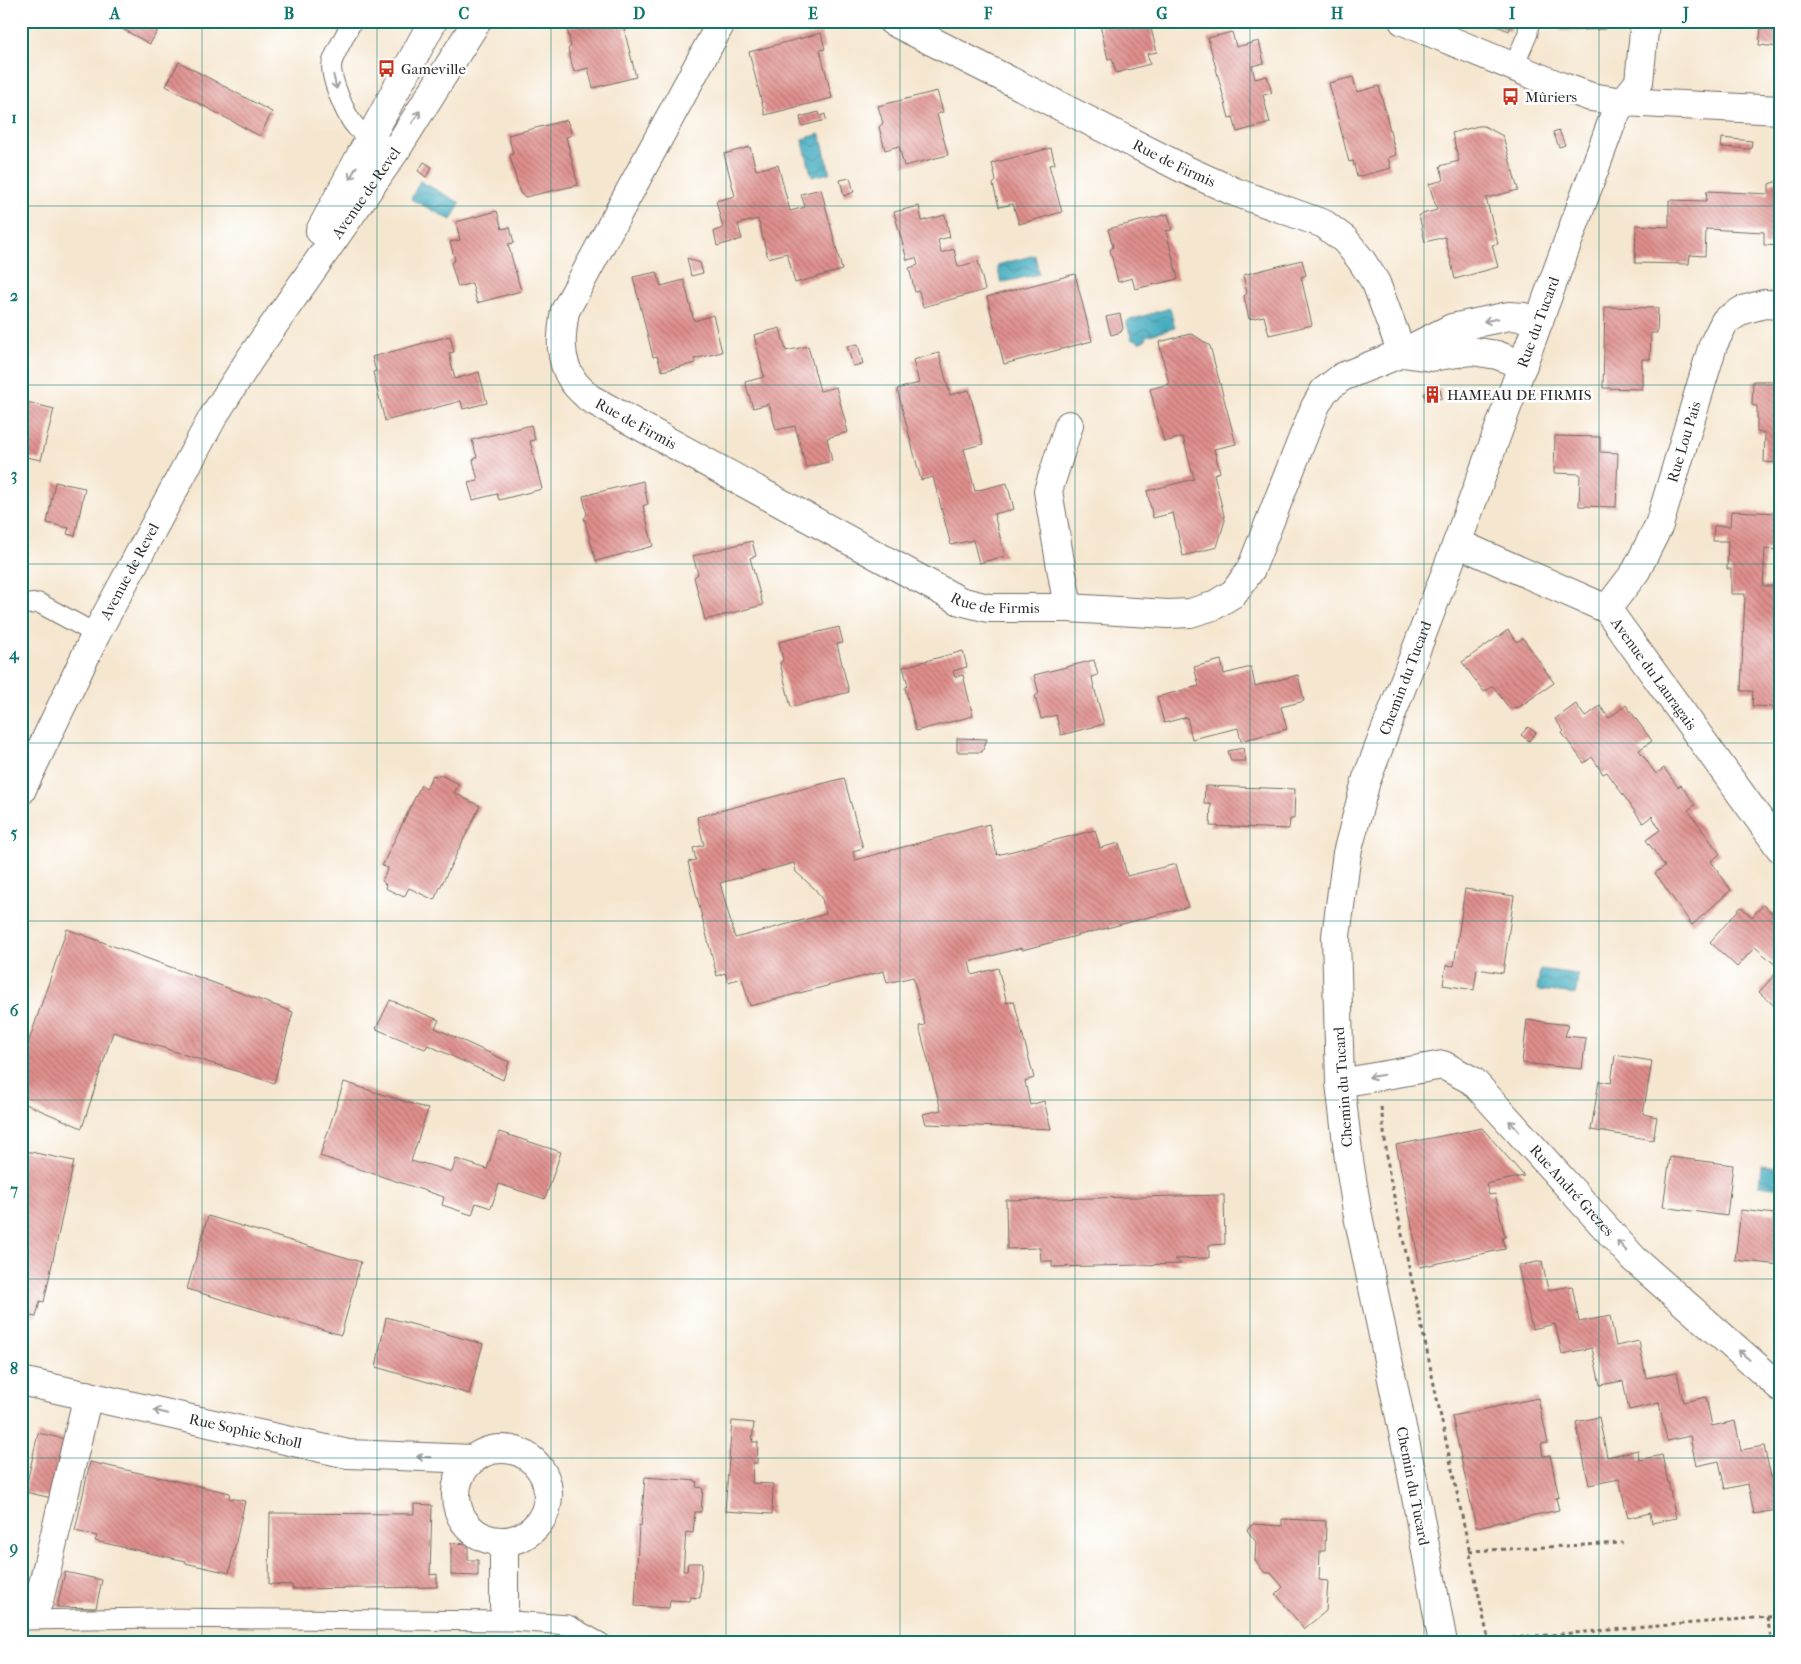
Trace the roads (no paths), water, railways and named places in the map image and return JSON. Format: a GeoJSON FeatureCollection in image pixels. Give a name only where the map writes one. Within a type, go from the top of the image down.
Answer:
{"type":"FeatureCollection","features":[{"type":"Feature","properties":{"kind":"street","name":"Avenue de Revel"},"geometry":{"type":"LineString","coordinates":[[250,360],[372,138],[433,21]]}},
{"type":"Feature","properties":{"kind":"street","name":"Avenue de Revel"},"geometry":{"type":"LineString","coordinates":[[21,791],[96,634],[213,417],[250,360],[396,150],[477,21]]}},
{"type":"Feature","properties":{"kind":"street","name":"Rue de Firmis"},"geometry":{"type":"LineString","coordinates":[[722,21],[565,311],[560,337],[563,360],[573,381],[589,398],[960,601],[988,608],[1068,608],[1168,614],[1190,613],[1213,606],[1234,593],[1251,569],[1315,407],[1324,391],[1342,377],[1402,353],[1452,328],[1509,316],[1539,321]]}},
{"type":"Feature","properties":{"kind":"street","name":"Rue de Firmis"},"geometry":{"type":"LineString","coordinates":[[892,21],[1184,169],[1235,192],[1324,224],[1345,240],[1376,283],[1402,353]]}},
{"type":"Feature","properties":{"kind":"street"},"geometry":{"type":"LineString","coordinates":[[1403,21],[1591,97],[1623,102],[1780,110]]}},
{"type":"Feature","properties":{"kind":"street","name":"Rue du Tucard"},"geometry":{"type":"LineString","coordinates":[[1457,543],[1613,119],[1623,102],[1639,82],[1645,21]]}},
{"type":"Feature","properties":{"kind":"street","name":"Rue Lou Pais"},"geometry":{"type":"LineString","coordinates":[[1608,609],[1636,571],[1659,525],[1713,345],[1725,321],[1742,310],[1764,304],[1780,305]]}},
{"type":"Feature","properties":{"kind":"street","name":"Rue de Firmis"},"geometry":{"type":"LineString","coordinates":[[1402,353],[1431,356],[1472,351],[1497,355],[1523,365]]}},
{"type":"Feature","properties":{"kind":"street"},"geometry":{"type":"LineString","coordinates":[[1068,608],[1048,491],[1069,425]]}},
{"type":"Feature","properties":{"kind":"street","name":"Avenue du Lauragais"},"geometry":{"type":"LineString","coordinates":[[1457,543],[1608,609],[1780,848]]}},
{"type":"Feature","properties":{"kind":"street","name":"Chemin du Tucard"},"geometry":{"type":"LineString","coordinates":[[1443,1643],[1412,1475],[1357,1211],[1340,1083],[1336,936],[1347,853],[1366,781],[1457,543]]}},
{"type":"Feature","properties":{"kind":"street","name":"Rue André Grezes"},"geometry":{"type":"LineString","coordinates":[[1340,1083],[1443,1065],[1473,1081],[1634,1259],[1780,1387]]}},
{"type":"Feature","properties":{"kind":"street","name":"Rue Sophie Scholl"},"geometry":{"type":"LineString","coordinates":[[21,1381],[348,1454],[473,1459],[487,1451],[502,1449],[518,1452],[531,1459],[542,1472],[548,1486],[548,1502],[543,1517],[532,1530],[519,1538],[504,1541]]}},
{"type":"Feature","properties":{"kind":"street"},"geometry":{"type":"LineString","coordinates":[[30,1610],[88,1395]]}},
{"type":"Feature","properties":{"kind":"street"},"geometry":{"type":"LineString","coordinates":[[473,1459],[463,1470],[457,1482],[456,1497],[459,1511],[466,1524],[477,1533],[490,1539],[504,1541],[504,1606]]}},
{"type":"Feature","properties":{"kind":"lane"},"geometry":{"type":"LineString","coordinates":[[352,21],[332,63],[335,86],[356,127],[372,138],[396,150]]}},
{"type":"Feature","properties":{"kind":"lane"},"geometry":{"type":"LineString","coordinates":[[1514,66],[1528,33],[1529,21]]}},
{"type":"Feature","properties":{"kind":"lane"},"geometry":{"type":"LineString","coordinates":[[21,605],[39,603],[96,634]]}},
{"type":"Feature","properties":{"kind":"lane"},"geometry":{"type":"LineString","coordinates":[[30,1610],[158,1618],[512,1621],[568,1625],[601,1643]]}},
{"type":"Feature","properties":{"kind":"water"},"geometry":{"type":"Polygon","coordinates":[[[820,134],[830,173],[812,177],[802,139],[820,134]]]}},
{"type":"Feature","properties":{"kind":"water"},"geometry":{"type":"Polygon","coordinates":[[[420,181],[460,203],[451,220],[411,199],[420,181]]]}},
{"type":"Feature","properties":{"kind":"water"},"geometry":{"type":"Polygon","coordinates":[[[1035,255],[1039,274],[1001,283],[997,265],[1035,255]]]}},
{"type":"Feature","properties":{"kind":"water"},"geometry":{"type":"Polygon","coordinates":[[[1170,308],[1175,328],[1146,336],[1145,340],[1141,342],[1135,339],[1132,340],[1126,321],[1170,308]]]}},
{"type":"Feature","properties":{"kind":"water"},"geometry":{"type":"Polygon","coordinates":[[[1540,969],[1578,974],[1576,994],[1537,990],[1540,969]]]}},
{"type":"Feature","properties":{"kind":"water"},"geometry":{"type":"Polygon","coordinates":[[[1761,1166],[1780,1168],[1780,1188],[1759,1185],[1761,1166]]]}},
{"type":"Feature","properties":{"kind":"place","name":"Gameville"},"geometry":{"type":"Point","coordinates":[387,69]}},
{"type":"Feature","properties":{"kind":"place","name":"Mûriers"},"geometry":{"type":"Point","coordinates":[1511,97]}},
{"type":"Feature","properties":{"kind":"place","name":"HAMEAU DE FIRMIS"},"geometry":{"type":"Point","coordinates":[1433,395]}}]}
